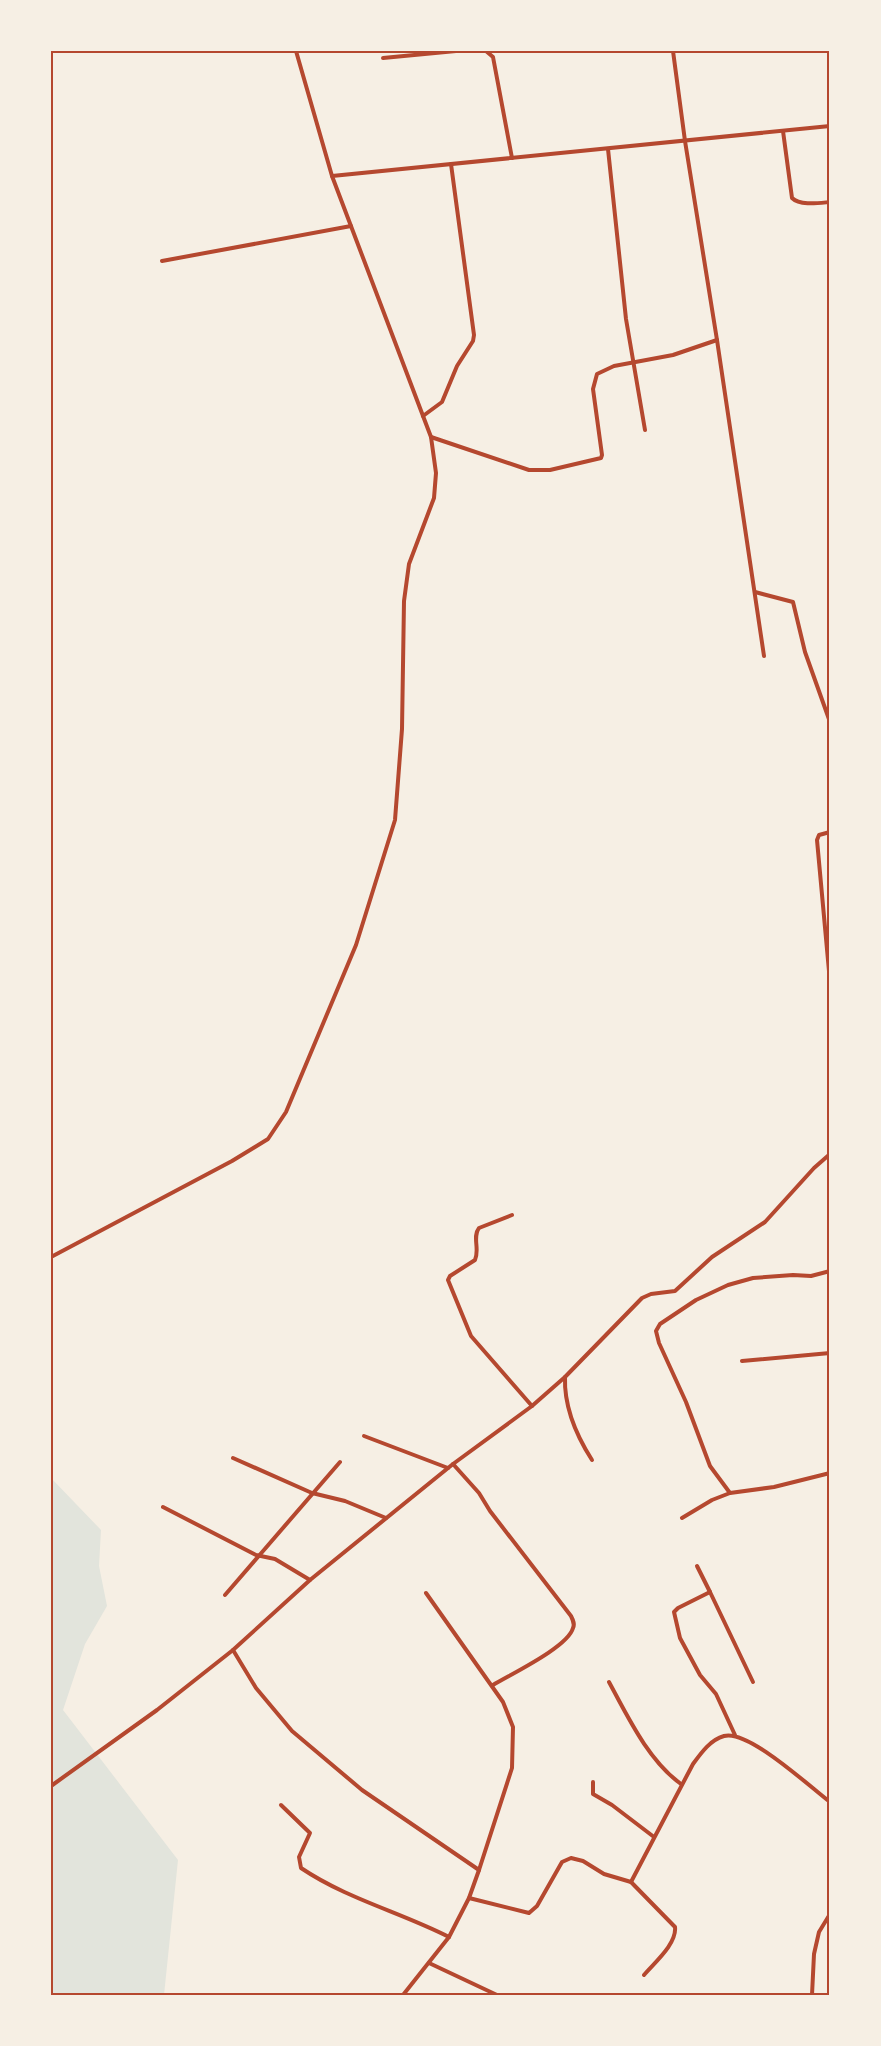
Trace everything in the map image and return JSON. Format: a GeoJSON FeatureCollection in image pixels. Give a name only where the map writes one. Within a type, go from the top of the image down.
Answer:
{"type":"FeatureCollection","features":[{"type":"Feature","properties":{"kind":"street"},"geometry":{"type":"LineString","coordinates":[[51,1257],[268,1139],[286,1112],[356,945],[395,820],[402,729],[404,601],[409,564],[434,498],[436,474],[431,437],[332,176],[296,51]]}},
{"type":"Feature","properties":{"kind":"street"},"geometry":{"type":"LineString","coordinates":[[383,58],[456,51]]}},
{"type":"Feature","properties":{"kind":"street"},"geometry":{"type":"LineString","coordinates":[[486,51],[493,56],[512,158]]}},
{"type":"Feature","properties":{"kind":"street"},"geometry":{"type":"LineString","coordinates":[[673,51],[685,142],[718,340],[764,656]]}},
{"type":"Feature","properties":{"kind":"street"},"geometry":{"type":"LineString","coordinates":[[332,176],[830,126]]}},
{"type":"Feature","properties":{"kind":"street"},"geometry":{"type":"LineString","coordinates":[[783,131],[792,198],[795,201],[804,203],[830,202]]}},
{"type":"Feature","properties":{"kind":"street"},"geometry":{"type":"LineString","coordinates":[[608,149],[633,361],[645,430]]}},
{"type":"Feature","properties":{"kind":"street"},"geometry":{"type":"LineString","coordinates":[[423,416],[442,402],[457,366],[473,341],[474,335],[451,164]]}},
{"type":"Feature","properties":{"kind":"street"},"geometry":{"type":"LineString","coordinates":[[162,261],[351,226]]}},
{"type":"Feature","properties":{"kind":"street"},"geometry":{"type":"LineString","coordinates":[[431,437],[529,470],[550,470],[598,460],[602,455],[593,390],[595,378],[603,370],[633,361],[673,354],[718,340]]}},
{"type":"Feature","properties":{"kind":"street"},"geometry":{"type":"LineString","coordinates":[[755,592],[792,602],[805,652],[830,722]]}},
{"type":"Feature","properties":{"kind":"street"},"geometry":{"type":"LineString","coordinates":[[830,832],[819,835],[816,840],[830,982]]}},
{"type":"Feature","properties":{"kind":"street"},"geometry":{"type":"LineString","coordinates":[[51,1786],[157,1710],[233,1650],[310,1580],[453,1464],[532,1406],[565,1377],[642,1298],[652,1294],[675,1290],[712,1257],[765,1222],[814,1168],[830,1154]]}},
{"type":"Feature","properties":{"kind":"street"},"geometry":{"type":"LineString","coordinates":[[512,1215],[479,1228],[475,1234],[477,1255],[475,1260],[450,1276],[448,1280],[471,1336],[532,1406]]}},
{"type":"Feature","properties":{"kind":"street"},"geometry":{"type":"LineString","coordinates":[[730,1493],[710,1466],[686,1402],[659,1343],[656,1331],[660,1324],[696,1300],[728,1285],[753,1278],[794,1275],[810,1276],[830,1271]]}},
{"type":"Feature","properties":{"kind":"street"},"geometry":{"type":"LineString","coordinates":[[742,1361],[830,1353]]}},
{"type":"Feature","properties":{"kind":"street"},"geometry":{"type":"LineString","coordinates":[[565,1377],[565,1390],[575,1429],[592,1460]]}},
{"type":"Feature","properties":{"kind":"street"},"geometry":{"type":"LineString","coordinates":[[364,1436],[448,1468]]}},
{"type":"Feature","properties":{"kind":"street"},"geometry":{"type":"LineString","coordinates":[[233,1458],[312,1493],[345,1501],[386,1518]]}},
{"type":"Feature","properties":{"kind":"street"},"geometry":{"type":"LineString","coordinates":[[225,1595],[340,1462]]}},
{"type":"Feature","properties":{"kind":"street"},"geometry":{"type":"LineString","coordinates":[[453,1464],[482,1496],[490,1512],[571,1616],[574,1625],[571,1632],[547,1654],[493,1685]]}},
{"type":"Feature","properties":{"kind":"street"},"geometry":{"type":"LineString","coordinates":[[682,1518],[712,1500],[730,1493],[774,1487],[830,1473]]}},
{"type":"Feature","properties":{"kind":"street"},"geometry":{"type":"LineString","coordinates":[[163,1507],[260,1555],[275,1559],[310,1580]]}},
{"type":"Feature","properties":{"kind":"street"},"geometry":{"type":"LineString","coordinates":[[697,1566],[753,1682]]}},
{"type":"Feature","properties":{"kind":"street"},"geometry":{"type":"LineString","coordinates":[[710,1592],[678,1608],[674,1612],[677,1628],[686,1650],[700,1675],[716,1694],[735,1735]]}},
{"type":"Feature","properties":{"kind":"street"},"geometry":{"type":"LineString","coordinates":[[403,1995],[449,1936],[469,1898],[510,1776],[513,1760],[514,1727],[503,1702],[493,1685],[426,1593]]}},
{"type":"Feature","properties":{"kind":"street"},"geometry":{"type":"LineString","coordinates":[[233,1650],[256,1688],[292,1731],[362,1790],[479,1870]]}},
{"type":"Feature","properties":{"kind":"street"},"geometry":{"type":"LineString","coordinates":[[609,1682],[655,1758],[671,1777],[681,1784]]}},
{"type":"Feature","properties":{"kind":"street"},"geometry":{"type":"LineString","coordinates":[[631,1882],[681,1784],[703,1750],[725,1735],[735,1735],[754,1744],[830,1802]]}},
{"type":"Feature","properties":{"kind":"street"},"geometry":{"type":"LineString","coordinates":[[593,1782],[593,1794],[612,1805],[654,1837]]}},
{"type":"Feature","properties":{"kind":"street"},"geometry":{"type":"LineString","coordinates":[[281,1804],[310,1833],[299,1857],[301,1868],[324,1884],[350,1896],[420,1922],[449,1936]]}},
{"type":"Feature","properties":{"kind":"street"},"geometry":{"type":"LineString","coordinates":[[469,1898],[529,1913],[537,1906],[562,1862],[571,1858],[584,1861],[604,1874],[631,1882],[675,1927],[674,1936],[669,1944],[644,1975]]}},
{"type":"Feature","properties":{"kind":"street"},"geometry":{"type":"LineString","coordinates":[[812,1995],[813,1969],[819,1932],[830,1914]]}},
{"type":"Feature","properties":{"kind":"street"},"geometry":{"type":"LineString","coordinates":[[429,1963],[497,1995]]}},
{"type":"Feature","properties":{"kind":"shaded area"},"geometry":{"type":"Polygon","coordinates":[[[51,1478],[101,1530],[99,1566],[107,1606],[85,1644],[63,1710],[178,1860],[164,1995],[51,1995],[51,1478]]]}}]}
